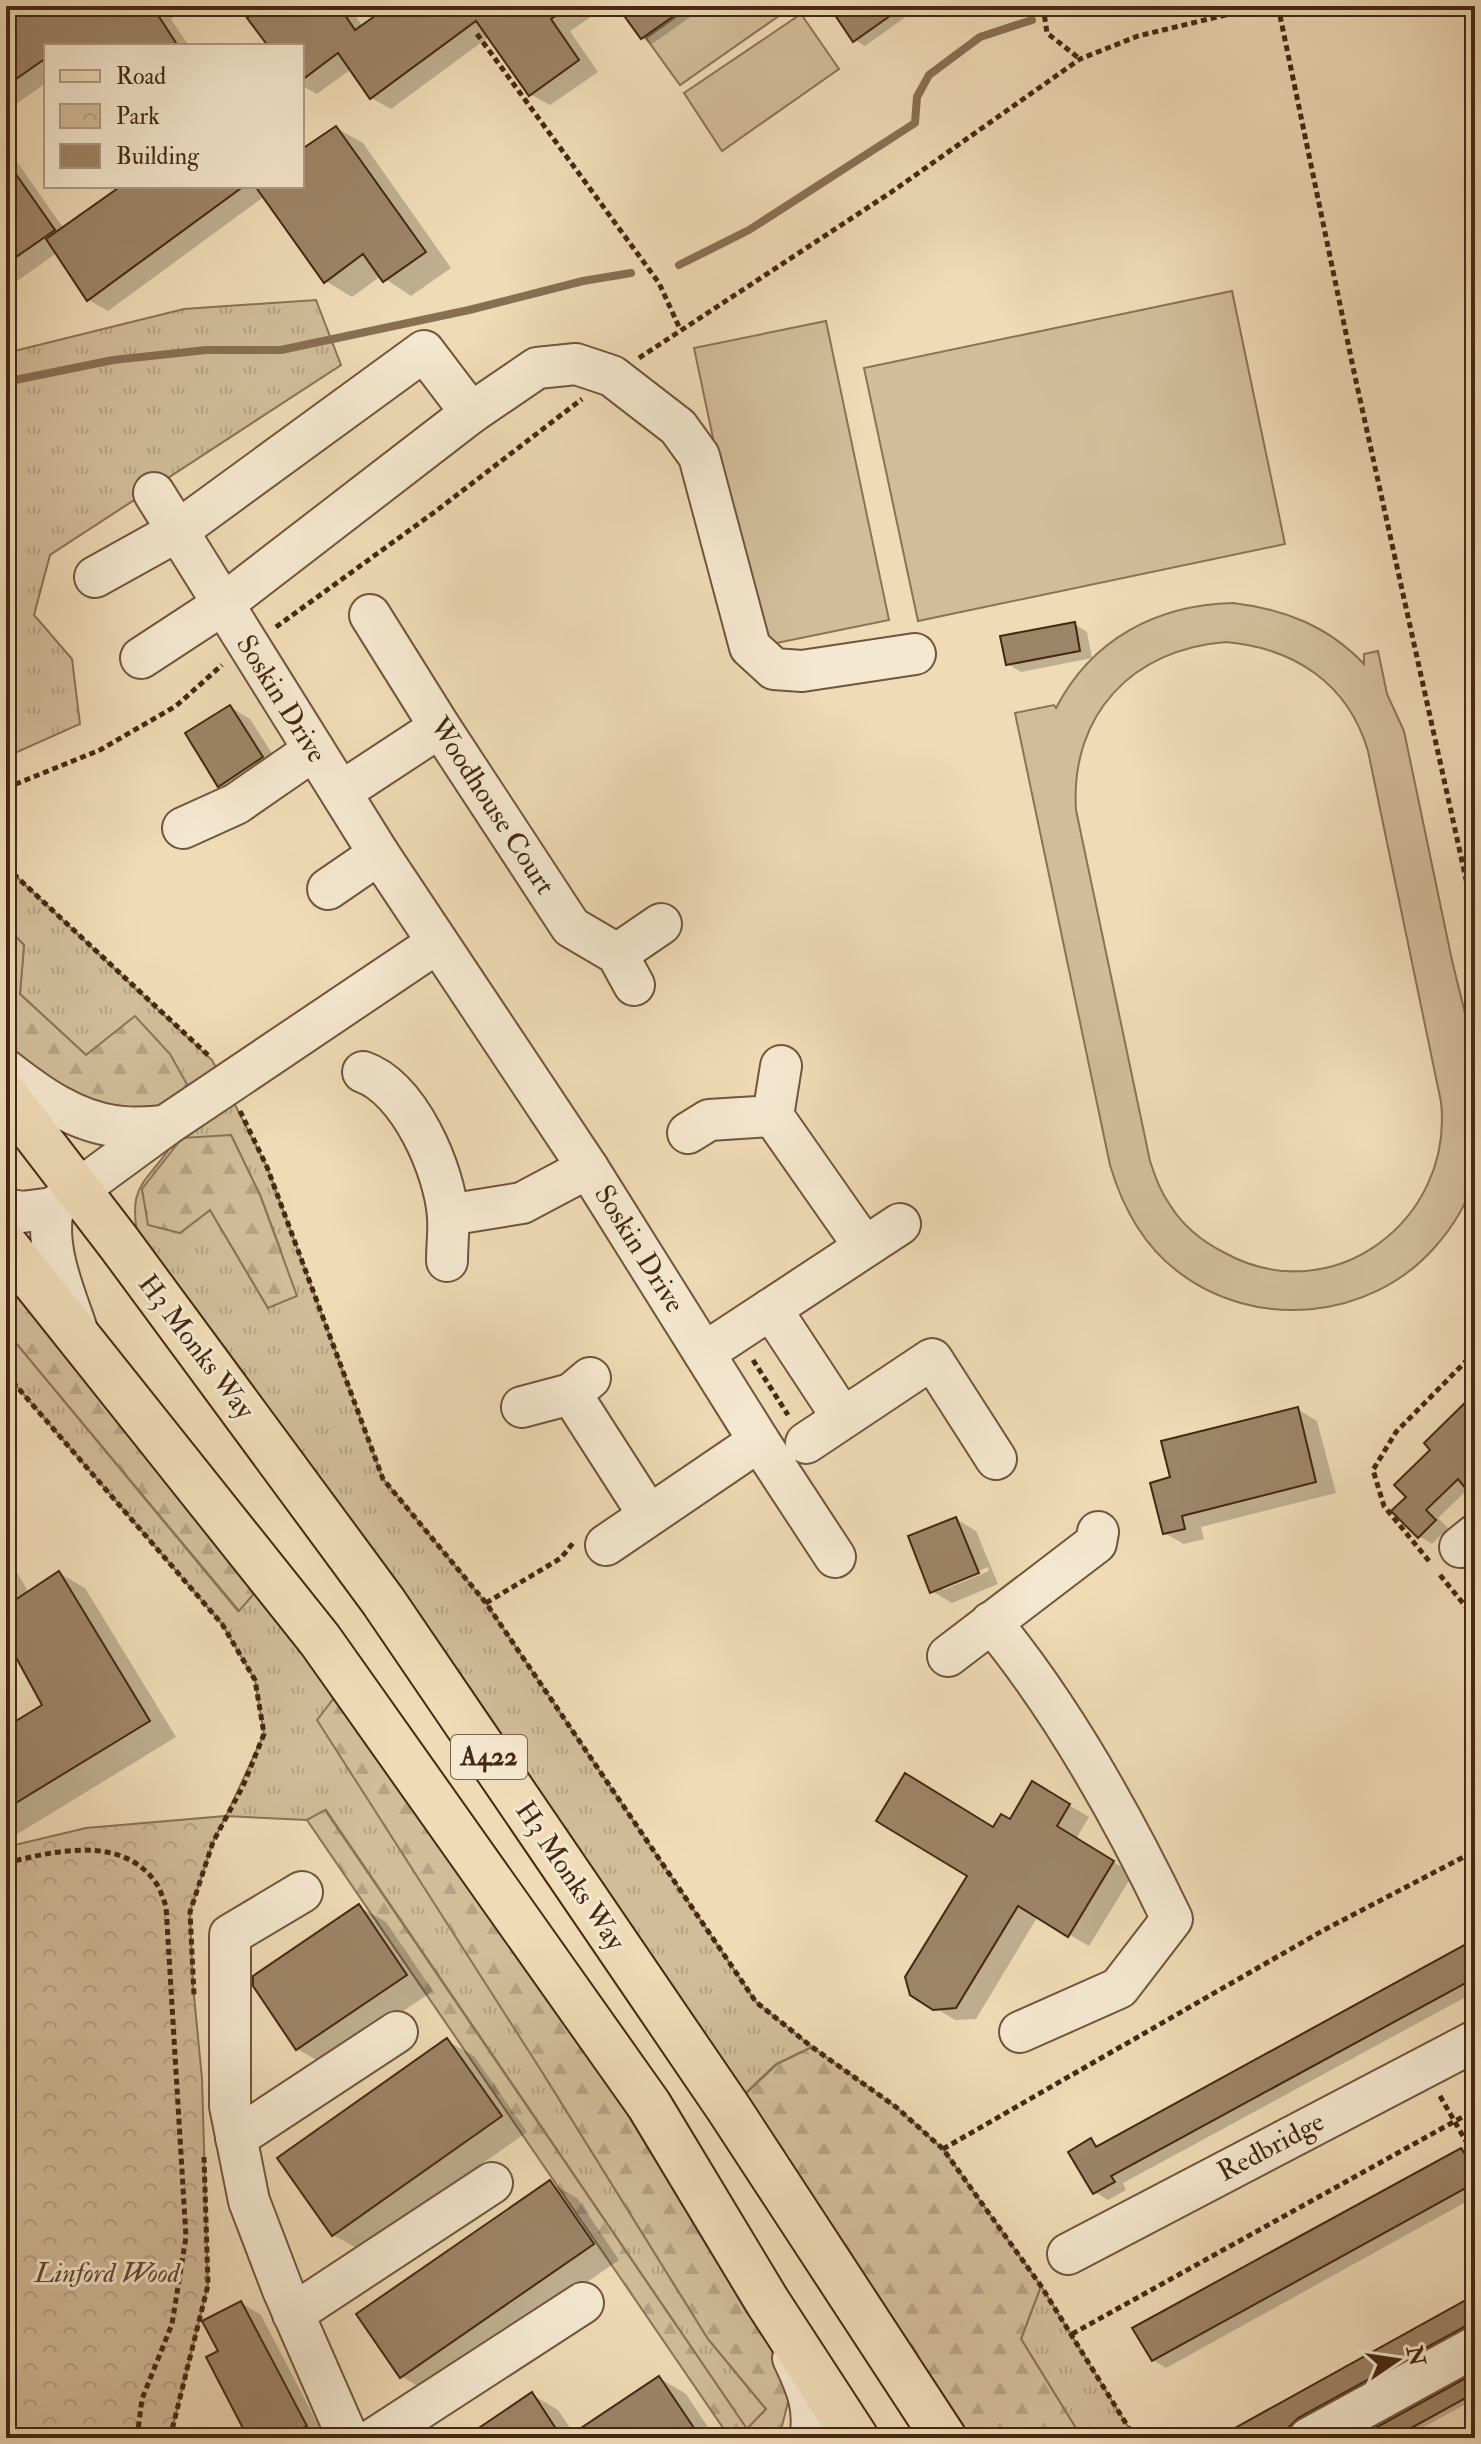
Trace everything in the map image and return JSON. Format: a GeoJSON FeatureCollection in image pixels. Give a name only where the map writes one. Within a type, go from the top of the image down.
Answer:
{"type":"FeatureCollection","features":[{"type":"Feature","properties":{"kind":"main road","name":"H3 Monks Way"},"geometry":{"type":"LineString","coordinates":[[6,1096],[66,1199],[383,1601],[729,2109],[944,2438]]}},
{"type":"Feature","properties":{"kind":"main road","name":"A422"},"geometry":{"type":"LineString","coordinates":[[6,1246],[320,1640],[649,2105],[767,2301],[856,2438]]}},
{"type":"Feature","properties":{"kind":"street"},"geometry":{"type":"LineString","coordinates":[[95,577],[176,532],[424,351],[471,413]]}},
{"type":"Feature","properties":{"kind":"street"},"geometry":{"type":"LineString","coordinates":[[141,658],[222,605],[471,413],[537,368],[576,364],[612,376],[678,427],[699,456],[750,647],[774,669],[802,671],[915,654]]}},
{"type":"Feature","properties":{"kind":"street","name":"Soskin Drive"},"geometry":{"type":"LineString","coordinates":[[154,493],[379,854],[588,1168],[835,1557]]}},
{"type":"Feature","properties":{"kind":"street","name":"Woodhouse Court"},"geometry":{"type":"LineString","coordinates":[[389,624],[440,727],[571,927],[625,969],[661,924]]}},
{"type":"Feature","properties":{"kind":"street"},"geometry":{"type":"LineString","coordinates":[[341,792],[440,727]]}},
{"type":"Feature","properties":{"kind":"street"},"geometry":{"type":"LineString","coordinates":[[183,828],[236,804],[314,750]]}},
{"type":"Feature","properties":{"kind":"street"},"geometry":{"type":"LineString","coordinates":[[328,889],[379,854]]}},
{"type":"Feature","properties":{"kind":"street"},"geometry":{"type":"LineString","coordinates":[[6,1209],[22,1212],[66,1199],[165,1126],[437,943]]}},
{"type":"Feature","properties":{"kind":"street"},"geometry":{"type":"LineString","coordinates":[[781,1066],[773,1116],[864,1246]]}},
{"type":"Feature","properties":{"kind":"street"},"geometry":{"type":"LineString","coordinates":[[373,1069],[409,1110],[426,1142],[448,1215],[447,1261]]}},
{"type":"Feature","properties":{"kind":"street"},"geometry":{"type":"LineString","coordinates":[[6,1070],[30,1089],[87,1120],[116,1127],[165,1126]]}},
{"type":"Feature","properties":{"kind":"street"},"geometry":{"type":"LineString","coordinates":[[688,1133],[709,1120],[773,1116]]}},
{"type":"Feature","properties":{"kind":"street"},"geometry":{"type":"LineString","coordinates":[[448,1215],[522,1203],[588,1168]]}},
{"type":"Feature","properties":{"kind":"street"},"geometry":{"type":"LineString","coordinates":[[66,1199],[49,1227],[57,1272],[80,1338]]}},
{"type":"Feature","properties":{"kind":"street"},"geometry":{"type":"LineString","coordinates":[[704,1353],[900,1224]]}},
{"type":"Feature","properties":{"kind":"street"},"geometry":{"type":"LineString","coordinates":[[771,1309],[842,1417]]}},
{"type":"Feature","properties":{"kind":"street"},"geometry":{"type":"LineString","coordinates":[[806,1443],[932,1359],[996,1459]]}},
{"type":"Feature","properties":{"kind":"street"},"geometry":{"type":"LineString","coordinates":[[522,1407],[580,1386],[648,1514]]}},
{"type":"Feature","properties":{"kind":"street"},"geometry":{"type":"LineString","coordinates":[[600,1540],[648,1514],[759,1441]]}},
{"type":"Feature","properties":{"kind":"street"},"geometry":{"type":"LineString","coordinates":[[948,1656],[1096,1543],[1098,1532]]}},
{"type":"Feature","properties":{"kind":"street"},"geometry":{"type":"LineString","coordinates":[[991,1622],[1019,1656],[1084,1758],[1139,1850],[1172,1919],[1119,1988],[1020,2032]]}},
{"type":"Feature","properties":{"kind":"street"},"geometry":{"type":"LineString","coordinates":[[302,1892],[230,1935],[230,2106],[220,2147],[249,2201],[293,2314],[348,2438]]}},
{"type":"Feature","properties":{"kind":"street"},"geometry":{"type":"LineString","coordinates":[[220,2147],[397,2032]]}},
{"type":"Feature","properties":{"kind":"street","name":"Redbridge"},"geometry":{"type":"LineString","coordinates":[[1068,2254],[1475,2041]]}},
{"type":"Feature","properties":{"kind":"street"},"geometry":{"type":"LineString","coordinates":[[293,2314],[492,2183]]}},
{"type":"Feature","properties":{"kind":"street"},"geometry":{"type":"LineString","coordinates":[[767,2301],[810,2393],[813,2423],[810,2438]]}},
{"type":"Feature","properties":{"kind":"street"},"geometry":{"type":"LineString","coordinates":[[375,2438],[583,2303]]}},
{"type":"Feature","properties":{"kind":"street"},"geometry":{"type":"LineString","coordinates":[[1309,2438],[1475,2347]]}},
{"type":"Feature","properties":{"kind":"path"},"geometry":{"type":"LineString","coordinates":[[1043,6],[1047,33],[1080,59]]}},
{"type":"Feature","properties":{"kind":"path"},"geometry":{"type":"LineString","coordinates":[[1278,6],[1354,372],[1475,920]]}},
{"type":"Feature","properties":{"kind":"path"},"geometry":{"type":"LineString","coordinates":[[477,34],[659,283],[680,329]]}},
{"type":"Feature","properties":{"kind":"path"},"geometry":{"type":"LineString","coordinates":[[6,867],[212,1060],[267,1167],[383,1479],[486,1603],[756,2002],[896,2107],[943,2149],[1041,2286],[1135,2438]]}},
{"type":"Feature","properties":{"kind":"path"},"geometry":{"type":"LineString","coordinates":[[1475,1352],[1396,1432],[1373,1470],[1384,1506],[1475,1618]]}},
{"type":"Feature","properties":{"kind":"path"},"geometry":{"type":"LineString","coordinates":[[6,1374],[222,1624],[255,1680],[264,1734],[243,1786],[213,1842],[190,1912],[195,2000]]}},
{"type":"Feature","properties":{"kind":"path"},"geometry":{"type":"LineString","coordinates":[[486,1603],[561,1558],[575,1541],[600,1540]]}},
{"type":"Feature","properties":{"kind":"path"},"geometry":{"type":"LineString","coordinates":[[6,1863],[70,1849],[100,1851],[125,1858],[139,1867],[156,1883],[166,1906],[186,2237],[172,2324],[142,2399],[137,2438]]}},
{"type":"Feature","properties":{"kind":"path"},"geometry":{"type":"LineString","coordinates":[[943,2149],[1322,1931],[1475,1851]]}},
{"type":"Feature","properties":{"kind":"path"},"geometry":{"type":"LineString","coordinates":[[1423,2068],[1475,2157]]}},
{"type":"Feature","properties":{"kind":"path"},"geometry":{"type":"LineString","coordinates":[[1072,2334],[1475,2110]]}},
{"type":"Feature","properties":{"kind":"path"},"geometry":{"type":"LineString","coordinates":[[170,2438],[208,2285],[220,2147]]}},
{"type":"Feature","properties":{"kind":"green space"},"geometry":{"type":"Polygon","coordinates":[[[691,6],[793,6],[680,85],[646,38],[691,6]]]}},
{"type":"Feature","properties":{"kind":"green space"},"geometry":{"type":"Polygon","coordinates":[[[801,14],[839,69],[722,151],[684,93],[801,14]]]}},
{"type":"Feature","properties":{"kind":"green space"},"geometry":{"type":"Polygon","coordinates":[[[1232,291],[1285,544],[918,621],[864,368],[1232,291]]]}},
{"type":"Feature","properties":{"kind":"green space"},"geometry":{"type":"Polygon","coordinates":[[[316,300],[341,365],[50,555],[34,615],[72,659],[80,724],[6,757],[6,353],[184,309],[316,300]]]}},
{"type":"Feature","properties":{"kind":"green space"},"geometry":{"type":"Polygon","coordinates":[[[826,321],[889,620],[757,647],[694,348],[826,321]]]}},
{"type":"Feature","properties":{"kind":"green space"},"geometry":{"type":"Polygon","coordinates":[[[1233,603],[1287,615],[1336,639],[1364,664],[1364,654],[1378,651],[1387,694],[1404,731],[1468,1026],[1476,1085],[1476,1163],[1465,1203],[1435,1247],[1408,1272],[1378,1290],[1345,1303],[1310,1309],[1275,1309],[1241,1303],[1208,1290],[1177,1271],[1153,1249],[1127,1209],[1110,1165],[1015,713],[1054,705],[1056,708],[1088,663],[1129,630],[1153,619],[1205,605],[1233,603]],[[1226,642],[1193,647],[1162,658],[1136,673],[1114,693],[1096,717],[1084,744],[1077,776],[1076,810],[1150,1161],[1166,1200],[1194,1233],[1217,1249],[1266,1268],[1306,1271],[1344,1262],[1378,1244],[1407,1217],[1428,1184],[1440,1145],[1441,1102],[1368,751],[1359,727],[1347,706],[1315,673],[1296,661],[1251,646],[1226,642]]]}},
{"type":"Feature","properties":{"kind":"green space"},"geometry":{"type":"Polygon","coordinates":[[[6,867],[212,1060],[267,1167],[383,1479],[486,1603],[756,2002],[812,2047],[776,2064],[729,2109],[140,1249],[135,1209],[137,1197],[147,1177],[177,1137],[193,1095],[86,1055],[20,994],[24,945],[6,926],[6,867]],[[231,1135],[142,1189],[149,1225],[180,1233],[210,1210],[268,1308],[281,1251],[260,1195],[231,1135]]]}},
{"type":"Feature","properties":{"kind":"green space"},"geometry":{"type":"Polygon","coordinates":[[[6,926],[24,945],[20,994],[86,1055],[135,1016],[170,1054],[193,1095],[116,1127],[6,1070],[6,926]]]}},
{"type":"Feature","properties":{"kind":"green space"},"geometry":{"type":"Polygon","coordinates":[[[231,1135],[260,1195],[297,1296],[268,1308],[210,1210],[180,1233],[148,1225],[142,1189],[182,1138],[231,1135]]]}},
{"type":"Feature","properties":{"kind":"green space"},"geometry":{"type":"Polygon","coordinates":[[[6,1247],[269,1576],[239,1611],[6,1331],[6,1247]]]}},
{"type":"Feature","properties":{"kind":"green space"},"geometry":{"type":"Polygon","coordinates":[[[6,1331],[238,1611],[269,1576],[544,2075],[708,2339],[766,2409],[747,2429],[326,1810],[307,1820],[226,1816],[264,1734],[255,1680],[222,1624],[6,1374],[6,1331]]]}},
{"type":"Feature","properties":{"kind":"green space"},"geometry":{"type":"Polygon","coordinates":[[[348,1680],[649,2105],[792,2386],[779,2438],[730,2438],[307,1820],[325,1810],[747,2429],[766,2409],[708,2339],[317,1720],[348,1680]]]}},
{"type":"Feature","properties":{"kind":"green space","name":"Linford Wood"},"geometry":{"type":"Polygon","coordinates":[[[226,1816],[213,1842],[190,1912],[202,2079],[208,2285],[170,2438],[6,2438],[6,1847],[86,1828],[226,1816]]]}},
{"type":"Feature","properties":{"kind":"green space"},"geometry":{"type":"Polygon","coordinates":[[[812,2047],[896,2107],[943,2149],[1041,2286],[1021,2339],[1082,2438],[944,2438],[729,2110],[777,2064],[812,2047]]]}},
{"type":"Feature","properties":{"kind":"green space"},"geometry":{"type":"Polygon","coordinates":[[[1041,2286],[1135,2438],[1082,2438],[1021,2339],[1041,2286]]]}},
{"type":"Feature","properties":{"kind":"building"},"geometry":{"type":"Polygon","coordinates":[[[6,6],[152,6],[177,44],[44,44],[44,59],[6,86],[6,6]]]}},
{"type":"Feature","properties":{"kind":"building"},"geometry":{"type":"Polygon","coordinates":[[[265,6],[339,6],[355,30],[389,6],[571,6],[551,19],[579,60],[529,96],[476,21],[370,99],[338,53],[304,78],[304,44],[266,44],[247,18],[265,6]]]}},
{"type":"Feature","properties":{"kind":"building"},"geometry":{"type":"Polygon","coordinates":[[[617,6],[688,6],[641,39],[617,6]]]}},
{"type":"Feature","properties":{"kind":"building"},"geometry":{"type":"Polygon","coordinates":[[[829,6],[904,6],[853,42],[829,6]]]}},
{"type":"Feature","properties":{"kind":"building"},"geometry":{"type":"Polygon","coordinates":[[[336,126],[426,252],[383,282],[363,254],[324,283],[256,188],[304,188],[304,148],[336,126]]]}},
{"type":"Feature","properties":{"kind":"building"},"geometry":{"type":"Polygon","coordinates":[[[6,160],[55,230],[6,264],[6,160]]]}},
{"type":"Feature","properties":{"kind":"building"},"geometry":{"type":"Polygon","coordinates":[[[118,188],[241,188],[87,301],[46,239],[118,188]]]}},
{"type":"Feature","properties":{"kind":"building"},"geometry":{"type":"Polygon","coordinates":[[[1075,622],[1080,651],[1006,665],[1000,636],[1075,622]]]}},
{"type":"Feature","properties":{"kind":"building"},"geometry":{"type":"Polygon","coordinates":[[[230,705],[263,757],[218,787],[185,733],[230,705]]]}},
{"type":"Feature","properties":{"kind":"building"},"geometry":{"type":"Polygon","coordinates":[[[1475,1393],[1475,1500],[1458,1479],[1426,1510],[1436,1520],[1418,1538],[1391,1511],[1406,1497],[1394,1485],[1430,1450],[1424,1443],[1475,1393]]]}},
{"type":"Feature","properties":{"kind":"building"},"geometry":{"type":"Polygon","coordinates":[[[1298,1407],[1316,1482],[1182,1516],[1185,1529],[1163,1534],[1150,1483],[1170,1477],[1161,1441],[1298,1407]]]}},
{"type":"Feature","properties":{"kind":"building"},"geometry":{"type":"Polygon","coordinates":[[[956,1517],[979,1573],[930,1593],[908,1536],[956,1517]]]}},
{"type":"Feature","properties":{"kind":"building"},"geometry":{"type":"Polygon","coordinates":[[[59,1571],[150,1721],[6,1809],[6,1727],[42,1705],[6,1639],[6,1606],[59,1571]]]}},
{"type":"Feature","properties":{"kind":"building"},"geometry":{"type":"Polygon","coordinates":[[[905,1773],[993,1827],[1001,1814],[1010,1819],[1032,1781],[1070,1804],[1057,1826],[1114,1861],[1068,1937],[1018,1906],[956,2008],[933,2010],[910,1995],[905,1977],[967,1876],[876,1821],[905,1773]]]}},
{"type":"Feature","properties":{"kind":"building"},"geometry":{"type":"Polygon","coordinates":[[[359,1904],[407,1975],[296,2050],[253,1986],[253,1976],[359,1904]]]}},
{"type":"Feature","properties":{"kind":"building"},"geometry":{"type":"Polygon","coordinates":[[[1466,1944],[1475,1960],[1475,1978],[1111,2176],[1115,2182],[1093,2194],[1068,2152],[1091,2138],[1096,2147],[1466,1944]]]}},
{"type":"Feature","properties":{"kind":"building"},"geometry":{"type":"Polygon","coordinates":[[[447,2038],[502,2116],[332,2236],[277,2158],[447,2038]]]}},
{"type":"Feature","properties":{"kind":"building"},"geometry":{"type":"Polygon","coordinates":[[[1461,2148],[1475,2170],[1475,2183],[1152,2361],[1132,2328],[1461,2148]]]}},
{"type":"Feature","properties":{"kind":"building"},"geometry":{"type":"Polygon","coordinates":[[[550,2180],[594,2244],[400,2378],[356,2314],[550,2180]]]}},
{"type":"Feature","properties":{"kind":"building"},"geometry":{"type":"Polygon","coordinates":[[[1475,2295],[1475,2324],[1464,2327],[1298,2418],[1289,2427],[1286,2438],[1217,2438],[1475,2295]]]}},
{"type":"Feature","properties":{"kind":"building"},"geometry":{"type":"Polygon","coordinates":[[[241,2301],[307,2426],[284,2438],[248,2438],[206,2357],[218,2351],[202,2321],[241,2301]]]}},
{"type":"Feature","properties":{"kind":"building"},"geometry":{"type":"Polygon","coordinates":[[[1475,2373],[1475,2393],[1393,2438],[1357,2438],[1475,2373]]]}},
{"type":"Feature","properties":{"kind":"building"},"geometry":{"type":"Polygon","coordinates":[[[659,2376],[694,2428],[680,2438],[566,2438],[659,2376]]]}},
{"type":"Feature","properties":{"kind":"building"},"geometry":{"type":"Polygon","coordinates":[[[532,2392],[562,2438],[464,2438],[532,2392]]]}},
{"type":"Feature","properties":{"kind":"waterway"},"geometry":{"type":"LineString","coordinates":[[1058,9],[1077,6]]}},
{"type":"Feature","properties":{"kind":"waterway"},"geometry":{"type":"LineString","coordinates":[[679,265],[749,230],[915,123],[917,97],[929,75],[980,37],[1032,20]]}},
{"type":"Feature","properties":{"kind":"waterway"},"geometry":{"type":"LineString","coordinates":[[6,384],[113,360],[206,350],[281,350],[469,310],[583,281],[631,273]]}}]}
